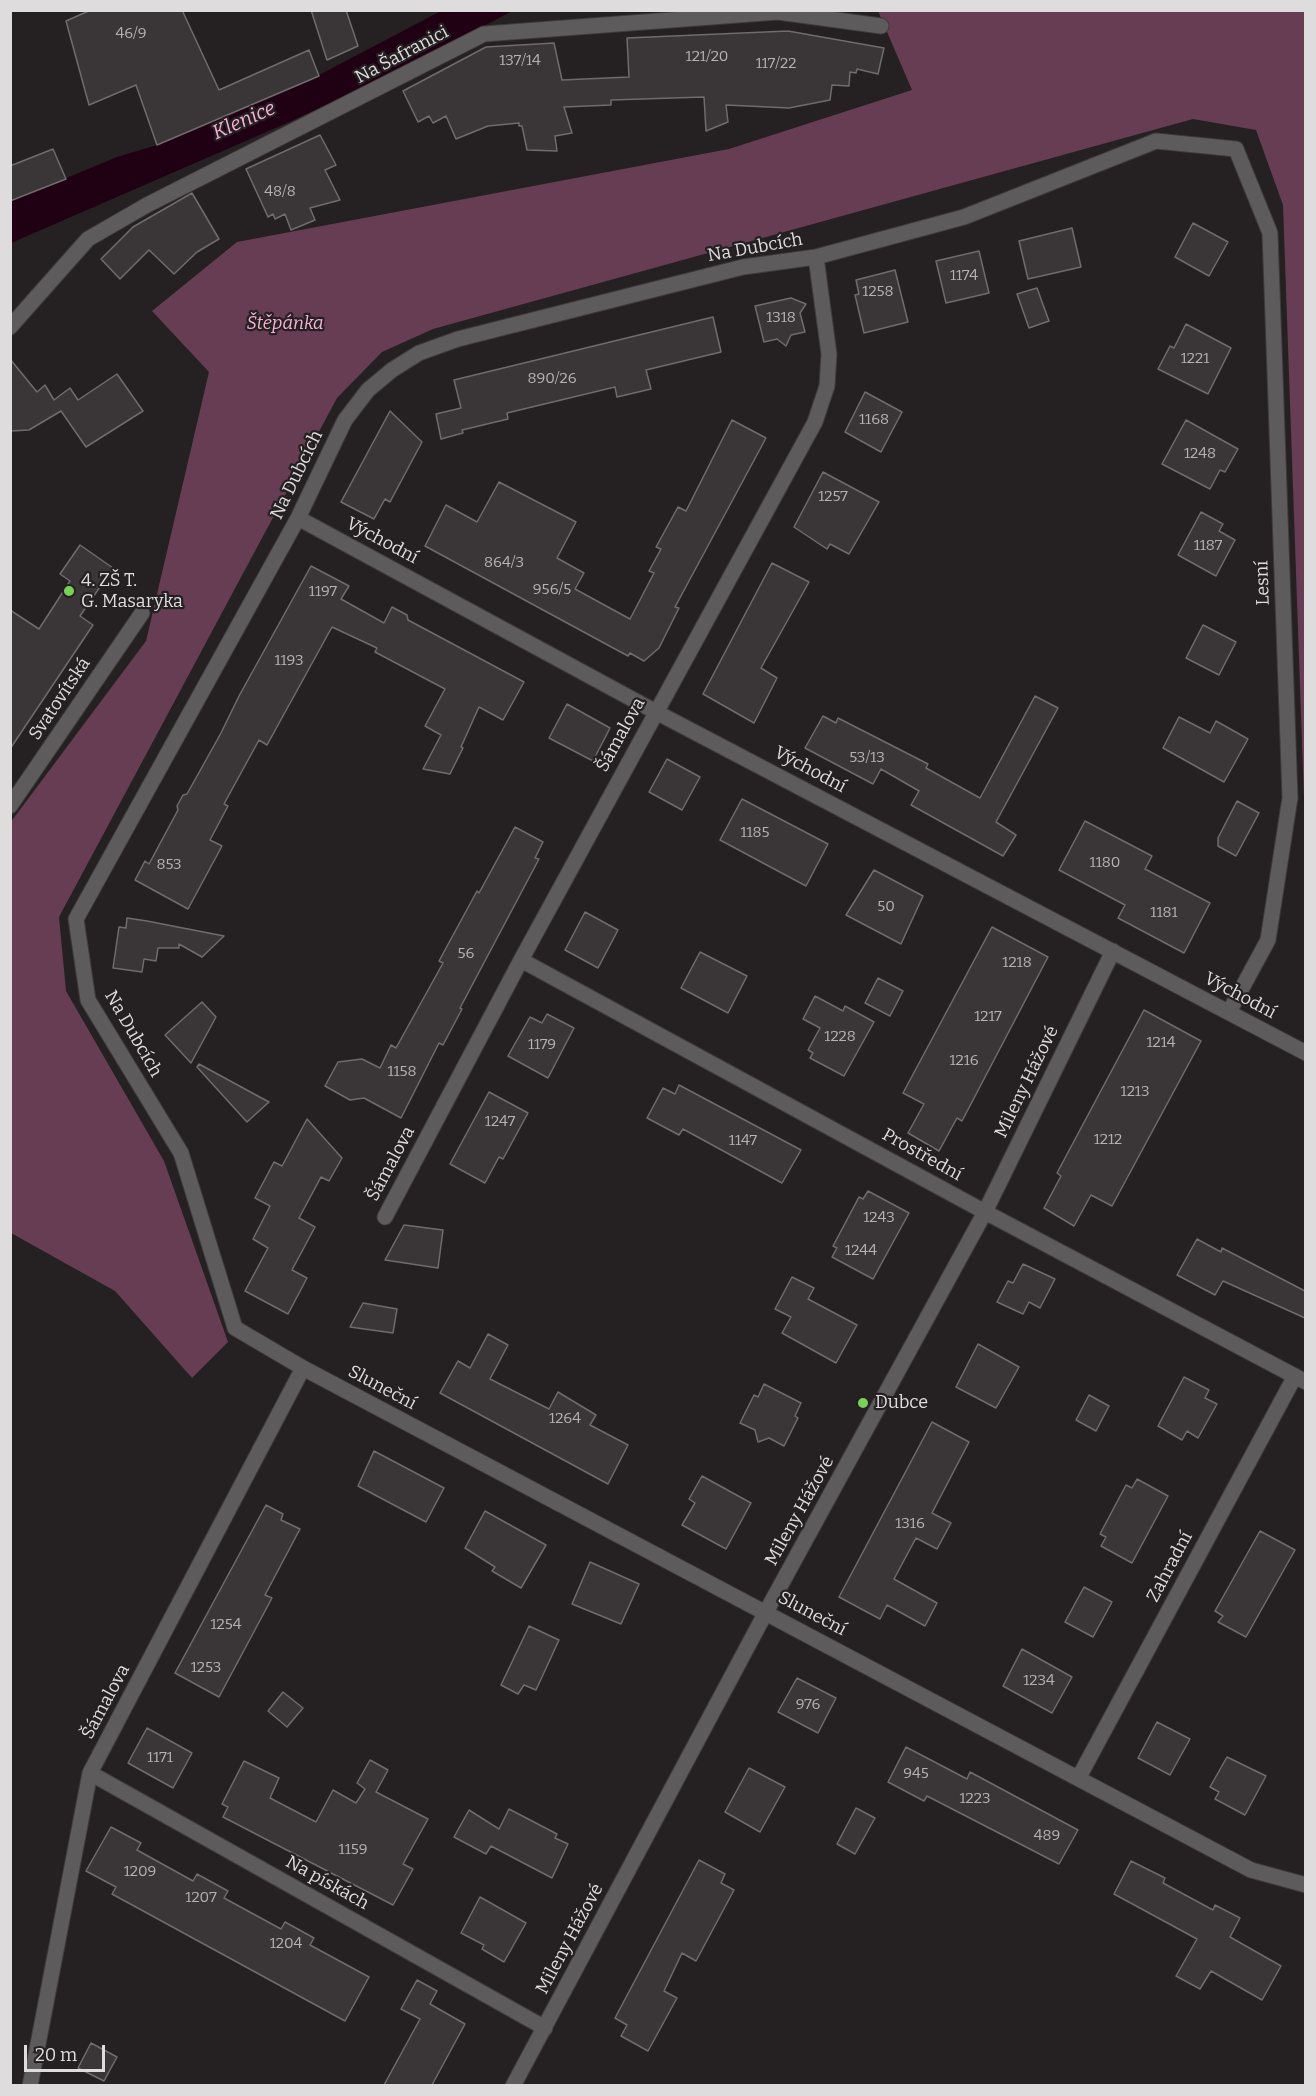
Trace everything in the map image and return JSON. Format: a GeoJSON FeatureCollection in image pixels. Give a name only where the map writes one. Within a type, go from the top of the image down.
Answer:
{"type":"FeatureCollection","features":[{"type":"Feature","properties":{"kind":"street","name":"Na Šafranici"},"geometry":{"type":"LineString","coordinates":[[10,327],[88,239],[147,205],[484,34],[778,12],[881,26]]}},
{"type":"Feature","properties":{"kind":"street","name":"Na Dubcích"},"geometry":{"type":"LineString","coordinates":[[303,1368],[235,1328],[181,1154],[88,1000],[76,919],[298,518],[345,420],[368,390],[419,353],[458,339],[743,267],[816,257],[964,217],[1156,141],[1236,148]]}},
{"type":"Feature","properties":{"kind":"street","name":"Lesní"},"geometry":{"type":"LineString","coordinates":[[1229,1012],[1268,940],[1290,798],[1270,233],[1236,148]]}},
{"type":"Feature","properties":{"kind":"street","name":"Šámalova"},"geometry":{"type":"LineString","coordinates":[[385,1217],[521,960],[815,422],[827,386],[829,354],[816,257]]}},
{"type":"Feature","properties":{"kind":"street","name":"Východní"},"geometry":{"type":"LineString","coordinates":[[298,518],[656,712],[1305,1053]]}},
{"type":"Feature","properties":{"kind":"street","name":"Svatovítská"},"geometry":{"type":"LineString","coordinates":[[10,806],[142,613]]}},
{"type":"Feature","properties":{"kind":"street","name":"Mileny Hážové"},"geometry":{"type":"LineString","coordinates":[[513,2085],[766,1612],[986,1212],[1113,951]]}},
{"type":"Feature","properties":{"kind":"street","name":"Prostřední"},"geometry":{"type":"LineString","coordinates":[[521,960],[1300,1379]]}},
{"type":"Feature","properties":{"kind":"street","name":"Šámalova"},"geometry":{"type":"LineString","coordinates":[[30,2085],[90,1773],[303,1368]]}},
{"type":"Feature","properties":{"kind":"street","name":"Sluneční"},"geometry":{"type":"LineString","coordinates":[[303,1368],[1251,1870],[1305,1885]]}},
{"type":"Feature","properties":{"kind":"street","name":"Zahradní"},"geometry":{"type":"LineString","coordinates":[[1079,1777],[1300,1379]]}},
{"type":"Feature","properties":{"kind":"street","name":"Na pískách"},"geometry":{"type":"LineString","coordinates":[[90,1773],[545,2028]]}},
{"type":"Feature","properties":{"kind":"green space","name":"Štěpánka"},"geometry":{"type":"Polygon","coordinates":[[[878,11],[1305,11],[1305,827],[1283,205],[1256,130],[1193,119],[433,329],[382,352],[337,398],[59,917],[66,991],[164,1161],[228,1342],[192,1378],[115,1291],[11,1233],[10,823],[146,641],[209,372],[152,311],[237,242],[729,149],[912,90],[878,11]]]}},
{"type":"Feature","properties":{"kind":"water","name":"Klenice"},"geometry":{"type":"Polygon","coordinates":[[[441,11],[512,11],[409,66],[287,123],[11,243],[11,201],[117,157],[157,145],[300,85],[441,11]]]}},
{"type":"Feature","properties":{"kind":"building"},"geometry":{"type":"Polygon","coordinates":[[[91,10],[182,10],[219,90],[309,50],[319,76],[157,145],[136,85],[89,105],[66,21],[91,10]]]}},
{"type":"Feature","properties":{"kind":"building"},"geometry":{"type":"Polygon","coordinates":[[[311,10],[346,10],[358,46],[327,60],[311,10]]]}},
{"type":"Feature","properties":{"kind":"building"},"geometry":{"type":"Polygon","coordinates":[[[788,31],[884,48],[878,74],[857,69],[856,73],[850,72],[849,86],[832,85],[830,100],[789,108],[726,105],[728,122],[706,131],[704,97],[611,100],[611,105],[564,107],[572,133],[555,136],[557,151],[527,150],[522,126],[519,126],[519,123],[488,126],[456,139],[446,116],[433,123],[429,116],[418,122],[403,91],[486,47],[554,43],[562,80],[629,77],[627,38],[788,31]]]}},
{"type":"Feature","properties":{"kind":"building"},"geometry":{"type":"Polygon","coordinates":[[[320,135],[336,165],[325,170],[340,200],[310,208],[315,220],[291,230],[285,214],[275,219],[273,214],[268,217],[246,169],[320,135]]]}},
{"type":"Feature","properties":{"kind":"building"},"geometry":{"type":"Polygon","coordinates":[[[53,149],[66,179],[10,201],[10,166],[53,149]]]}},
{"type":"Feature","properties":{"kind":"building"},"geometry":{"type":"Polygon","coordinates":[[[192,193],[219,239],[197,252],[174,274],[149,250],[120,279],[101,259],[133,227],[192,193]]]}},
{"type":"Feature","properties":{"kind":"building"},"geometry":{"type":"Polygon","coordinates":[[[1193,223],[1228,242],[1209,276],[1175,257],[1193,223]]]}},
{"type":"Feature","properties":{"kind":"building"},"geometry":{"type":"Polygon","coordinates":[[[1072,228],[1081,267],[1028,279],[1019,241],[1072,228]]]}},
{"type":"Feature","properties":{"kind":"building"},"geometry":{"type":"Polygon","coordinates":[[[979,251],[989,293],[946,303],[936,261],[979,251]]]}},
{"type":"Feature","properties":{"kind":"building"},"geometry":{"type":"Polygon","coordinates":[[[895,270],[908,322],[864,333],[855,295],[859,294],[856,280],[895,270]]]}},
{"type":"Feature","properties":{"kind":"building"},"geometry":{"type":"Polygon","coordinates":[[[1037,288],[1049,321],[1029,328],[1017,294],[1037,288]]]}},
{"type":"Feature","properties":{"kind":"building"},"geometry":{"type":"Polygon","coordinates":[[[791,298],[806,304],[800,313],[805,332],[791,335],[786,346],[777,339],[764,342],[755,306],[791,298]]]}},
{"type":"Feature","properties":{"kind":"building"},"geometry":{"type":"Polygon","coordinates":[[[713,317],[721,352],[646,370],[651,389],[617,397],[615,387],[507,413],[508,419],[462,430],[463,433],[441,439],[436,414],[461,408],[454,380],[713,317]]]}},
{"type":"Feature","properties":{"kind":"building"},"geometry":{"type":"Polygon","coordinates":[[[1186,324],[1231,348],[1208,394],[1158,369],[1170,346],[1174,348],[1186,324]]]}},
{"type":"Feature","properties":{"kind":"building"},"geometry":{"type":"Polygon","coordinates":[[[10,359],[37,392],[45,385],[54,400],[70,388],[78,400],[117,374],[143,411],[86,447],[61,411],[29,430],[10,431],[10,359]]]}},
{"type":"Feature","properties":{"kind":"building"},"geometry":{"type":"Polygon","coordinates":[[[865,392],[902,412],[881,452],[845,432],[865,392]]]}},
{"type":"Feature","properties":{"kind":"building"},"geometry":{"type":"Polygon","coordinates":[[[390,411],[422,442],[390,502],[385,499],[374,519],[341,502],[390,411]]]}},
{"type":"Feature","properties":{"kind":"building"},"geometry":{"type":"Polygon","coordinates":[[[732,420],[766,438],[675,607],[679,608],[659,648],[644,661],[630,653],[628,656],[425,546],[446,505],[477,522],[499,482],[576,522],[557,558],[584,573],[575,589],[630,619],[654,573],[649,571],[661,549],[656,547],[678,507],[686,511],[732,420]]]}},
{"type":"Feature","properties":{"kind":"building"},"geometry":{"type":"Polygon","coordinates":[[[1186,420],[1238,449],[1225,472],[1220,470],[1210,489],[1162,464],[1186,420]]]}},
{"type":"Feature","properties":{"kind":"building"},"geometry":{"type":"Polygon","coordinates":[[[823,472],[879,502],[849,554],[830,544],[827,549],[794,527],[823,472]]]}},
{"type":"Feature","properties":{"kind":"building"},"geometry":{"type":"Polygon","coordinates":[[[1201,512],[1223,524],[1219,531],[1235,540],[1216,576],[1178,555],[1201,512]]]}},
{"type":"Feature","properties":{"kind":"building"},"geometry":{"type":"Polygon","coordinates":[[[80,545],[113,568],[80,616],[93,625],[10,749],[10,610],[39,629],[70,581],[60,574],[80,545]]]}},
{"type":"Feature","properties":{"kind":"building"},"geometry":{"type":"Polygon","coordinates":[[[772,563],[809,582],[761,668],[777,678],[754,723],[703,694],[772,563]]]}},
{"type":"Feature","properties":{"kind":"building"},"geometry":{"type":"Polygon","coordinates":[[[311,566],[349,586],[341,599],[384,623],[392,607],[407,615],[408,620],[524,682],[503,720],[479,707],[450,774],[423,769],[441,735],[425,726],[445,689],[375,652],[377,648],[332,627],[267,745],[259,740],[224,804],[228,806],[210,840],[222,846],[188,909],[135,880],[145,861],[149,864],[178,810],[177,806],[183,795],[187,794],[311,566]]]}},
{"type":"Feature","properties":{"kind":"building"},"geometry":{"type":"Polygon","coordinates":[[[1203,625],[1236,642],[1219,675],[1186,658],[1203,625]]]}},
{"type":"Feature","properties":{"kind":"building"},"geometry":{"type":"Polygon","coordinates":[[[1035,696],[1058,708],[996,822],[1016,835],[1003,856],[911,805],[919,791],[881,769],[873,784],[805,748],[823,716],[836,723],[838,718],[928,764],[926,768],[980,798],[1035,696]]]}},
{"type":"Feature","properties":{"kind":"building"},"geometry":{"type":"Polygon","coordinates":[[[567,704],[610,728],[593,761],[549,738],[567,704]]]}},
{"type":"Feature","properties":{"kind":"building"},"geometry":{"type":"Polygon","coordinates":[[[1179,717],[1210,733],[1216,721],[1248,739],[1224,782],[1163,748],[1179,717]]]}},
{"type":"Feature","properties":{"kind":"building"},"geometry":{"type":"Polygon","coordinates":[[[667,759],[700,777],[682,810],[649,792],[667,759]]]}},
{"type":"Feature","properties":{"kind":"building"},"geometry":{"type":"Polygon","coordinates":[[[742,799],[828,844],[806,886],[720,840],[742,799]]]}},
{"type":"Feature","properties":{"kind":"building"},"geometry":{"type":"Polygon","coordinates":[[[1237,801],[1259,813],[1236,856],[1218,846],[1218,838],[1237,801]]]}},
{"type":"Feature","properties":{"kind":"building"},"geometry":{"type":"Polygon","coordinates":[[[1085,821],[1152,856],[1145,869],[1210,903],[1184,953],[1118,918],[1125,905],[1059,870],[1085,821]]]}},
{"type":"Feature","properties":{"kind":"building"},"geometry":{"type":"Polygon","coordinates":[[[515,827],[543,842],[535,858],[539,859],[460,1008],[462,1009],[443,1045],[439,1043],[401,1118],[364,1098],[350,1100],[325,1086],[338,1062],[362,1059],[380,1068],[391,1045],[396,1048],[443,963],[439,961],[515,827]]]}},
{"type":"Feature","properties":{"kind":"building"},"geometry":{"type":"Polygon","coordinates":[[[874,870],[923,896],[901,944],[846,915],[874,870]]]}},
{"type":"Feature","properties":{"kind":"building"},"geometry":{"type":"Polygon","coordinates":[[[585,912],[618,930],[598,968],[565,950],[585,912]]]}},
{"type":"Feature","properties":{"kind":"building"},"geometry":{"type":"Polygon","coordinates":[[[127,918],[224,936],[202,957],[179,944],[179,948],[158,948],[156,961],[144,959],[142,972],[113,968],[119,927],[126,928],[127,918]]]}},
{"type":"Feature","properties":{"kind":"building"},"geometry":{"type":"Polygon","coordinates":[[[992,927],[1048,957],[962,1121],[957,1118],[939,1151],[908,1133],[924,1104],[903,1093],[992,927]]]}},
{"type":"Feature","properties":{"kind":"building"},"geometry":{"type":"Polygon","coordinates":[[[700,952],[747,976],[728,1013],[681,988],[700,952]]]}},
{"type":"Feature","properties":{"kind":"building"},"geometry":{"type":"Polygon","coordinates":[[[878,978],[903,991],[890,1016],[865,1003],[878,978]]]}},
{"type":"Feature","properties":{"kind":"building"},"geometry":{"type":"Polygon","coordinates":[[[815,996],[843,1011],[845,1006],[874,1022],[844,1076],[810,1058],[813,1053],[808,1050],[820,1028],[803,1019],[815,996]]]}},
{"type":"Feature","properties":{"kind":"building"},"geometry":{"type":"Polygon","coordinates":[[[202,1002],[216,1017],[191,1063],[165,1035],[202,1002]]]}},
{"type":"Feature","properties":{"kind":"building"},"geometry":{"type":"Polygon","coordinates":[[[1144,1010],[1201,1041],[1112,1206],[1091,1195],[1074,1226],[1044,1208],[1061,1176],[1057,1173],[1144,1010]]]}},
{"type":"Feature","properties":{"kind":"building"},"geometry":{"type":"Polygon","coordinates":[[[547,1014],[574,1028],[548,1078],[508,1056],[530,1017],[542,1023],[547,1014]]]}},
{"type":"Feature","properties":{"kind":"building"},"geometry":{"type":"Polygon","coordinates":[[[199,1064],[269,1102],[247,1122],[197,1067],[199,1064]]]}},
{"type":"Feature","properties":{"kind":"building"},"geometry":{"type":"Polygon","coordinates":[[[679,1085],[801,1150],[782,1183],[683,1129],[679,1135],[647,1118],[663,1088],[675,1094],[679,1085]]]}},
{"type":"Feature","properties":{"kind":"building"},"geometry":{"type":"Polygon","coordinates":[[[489,1092],[528,1113],[503,1159],[499,1157],[485,1183],[450,1164],[489,1092]]]}},
{"type":"Feature","properties":{"kind":"building"},"geometry":{"type":"Polygon","coordinates":[[[307,1119],[342,1158],[329,1181],[321,1177],[299,1218],[315,1227],[292,1270],[307,1278],[288,1314],[245,1291],[268,1248],[253,1239],[270,1206],[255,1198],[274,1162],[282,1166],[307,1119]]]}},
{"type":"Feature","properties":{"kind":"building"},"geometry":{"type":"Polygon","coordinates":[[[868,1191],[909,1213],[873,1279],[832,1257],[837,1248],[833,1246],[859,1197],[863,1199],[868,1191]]]}},
{"type":"Feature","properties":{"kind":"building"},"geometry":{"type":"Polygon","coordinates":[[[404,1225],[443,1230],[438,1268],[385,1260],[404,1225]]]}},
{"type":"Feature","properties":{"kind":"building"},"geometry":{"type":"Polygon","coordinates":[[[1197,1239],[1221,1252],[1222,1248],[1305,1291],[1305,1318],[1223,1281],[1215,1295],[1177,1275],[1197,1239]]]}},
{"type":"Feature","properties":{"kind":"building"},"geometry":{"type":"Polygon","coordinates":[[[1023,1264],[1055,1279],[1040,1308],[1029,1302],[1023,1314],[997,1302],[1008,1281],[1013,1283],[1023,1264]]]}},
{"type":"Feature","properties":{"kind":"building"},"geometry":{"type":"Polygon","coordinates":[[[792,1277],[814,1288],[808,1299],[857,1325],[836,1363],[782,1333],[791,1317],[775,1309],[792,1277]]]}},
{"type":"Feature","properties":{"kind":"building"},"geometry":{"type":"Polygon","coordinates":[[[363,1303],[397,1309],[393,1333],[350,1327],[363,1303]]]}},
{"type":"Feature","properties":{"kind":"building"},"geometry":{"type":"Polygon","coordinates":[[[488,1334],[508,1345],[490,1379],[549,1409],[558,1392],[596,1415],[590,1425],[628,1445],[608,1484],[440,1393],[458,1361],[470,1368],[488,1334]]]}},
{"type":"Feature","properties":{"kind":"building"},"geometry":{"type":"Polygon","coordinates":[[[978,1344],[1019,1367],[996,1408],[956,1387],[978,1344]]]}},
{"type":"Feature","properties":{"kind":"building"},"geometry":{"type":"Polygon","coordinates":[[[1184,1377],[1209,1390],[1205,1398],[1217,1404],[1198,1438],[1187,1431],[1182,1440],[1158,1426],[1184,1377]]]}},
{"type":"Feature","properties":{"kind":"building"},"geometry":{"type":"Polygon","coordinates":[[[764,1384],[801,1403],[795,1416],[798,1418],[784,1446],[769,1438],[758,1442],[755,1430],[740,1423],[754,1395],[758,1397],[764,1384]]]}},
{"type":"Feature","properties":{"kind":"building"},"geometry":{"type":"Polygon","coordinates":[[[1089,1395],[1109,1406],[1096,1431],[1076,1420],[1089,1395]]]}},
{"type":"Feature","properties":{"kind":"building"},"geometry":{"type":"Polygon","coordinates":[[[932,1422],[969,1442],[932,1513],[951,1523],[937,1549],[916,1538],[894,1579],[937,1603],[925,1626],[887,1605],[880,1619],[839,1597],[932,1422]]]}},
{"type":"Feature","properties":{"kind":"building"},"geometry":{"type":"Polygon","coordinates":[[[374,1451],[444,1488],[426,1522],[358,1486],[374,1451]]]}},
{"type":"Feature","properties":{"kind":"building"},"geometry":{"type":"Polygon","coordinates":[[[702,1476],[751,1503],[726,1549],[682,1525],[695,1503],[689,1499],[702,1476]]]}},
{"type":"Feature","properties":{"kind":"building"},"geometry":{"type":"Polygon","coordinates":[[[1137,1479],[1168,1496],[1132,1563],[1101,1546],[1106,1537],[1100,1534],[1126,1485],[1132,1488],[1137,1479]]]}},
{"type":"Feature","properties":{"kind":"building"},"geometry":{"type":"Polygon","coordinates":[[[266,1505],[283,1514],[281,1520],[300,1529],[265,1595],[272,1598],[219,1697],[175,1673],[266,1505]]]}},
{"type":"Feature","properties":{"kind":"building"},"geometry":{"type":"Polygon","coordinates":[[[485,1511],[546,1545],[521,1588],[492,1571],[495,1567],[465,1548],[485,1511]]]}},
{"type":"Feature","properties":{"kind":"building"},"geometry":{"type":"Polygon","coordinates":[[[1260,1531],[1295,1550],[1246,1637],[1218,1622],[1223,1616],[1215,1611],[1260,1531]]]}},
{"type":"Feature","properties":{"kind":"building"},"geometry":{"type":"Polygon","coordinates":[[[590,1562],[639,1584],[621,1624],[572,1604],[590,1562]]]}},
{"type":"Feature","properties":{"kind":"building"},"geometry":{"type":"Polygon","coordinates":[[[1084,1587],[1112,1602],[1093,1637],[1065,1622],[1084,1587]]]}},
{"type":"Feature","properties":{"kind":"building"},"geometry":{"type":"Polygon","coordinates":[[[529,1626],[559,1640],[536,1690],[524,1685],[518,1694],[501,1685],[529,1626]]]}},
{"type":"Feature","properties":{"kind":"building"},"geometry":{"type":"Polygon","coordinates":[[[1022,1649],[1072,1677],[1052,1713],[1003,1686],[1022,1649]]]}},
{"type":"Feature","properties":{"kind":"building"},"geometry":{"type":"Polygon","coordinates":[[[797,1678],[836,1698],[818,1733],[778,1712],[797,1678]]]}},
{"type":"Feature","properties":{"kind":"building"},"geometry":{"type":"Polygon","coordinates":[[[283,1692],[303,1708],[287,1727],[268,1711],[283,1692]]]}},
{"type":"Feature","properties":{"kind":"building"},"geometry":{"type":"Polygon","coordinates":[[[1157,1722],[1190,1739],[1170,1775],[1138,1758],[1157,1722]]]}},
{"type":"Feature","properties":{"kind":"building"},"geometry":{"type":"Polygon","coordinates":[[[147,1728],[192,1753],[173,1788],[128,1763],[147,1728]]]}},
{"type":"Feature","properties":{"kind":"building"},"geometry":{"type":"Polygon","coordinates":[[[906,1747],[967,1779],[970,1772],[1078,1830],[1059,1864],[927,1796],[924,1801],[888,1782],[906,1747]]]}},
{"type":"Feature","properties":{"kind":"building"},"geometry":{"type":"Polygon","coordinates":[[[1227,1757],[1266,1776],[1245,1815],[1215,1799],[1219,1792],[1210,1787],[1227,1757]]]}},
{"type":"Feature","properties":{"kind":"building"},"geometry":{"type":"Polygon","coordinates":[[[370,1760],[388,1770],[376,1792],[428,1819],[403,1864],[413,1869],[393,1905],[223,1817],[228,1807],[222,1804],[244,1761],[279,1778],[270,1798],[316,1822],[333,1790],[356,1803],[365,1789],[357,1783],[370,1760]]]}},
{"type":"Feature","properties":{"kind":"building"},"geometry":{"type":"Polygon","coordinates":[[[749,1768],[785,1787],[760,1832],[725,1812],[749,1768]]]}},
{"type":"Feature","properties":{"kind":"building"},"geometry":{"type":"Polygon","coordinates":[[[856,1808],[875,1818],[855,1854],[837,1844],[856,1808]]]}},
{"type":"Feature","properties":{"kind":"building"},"geometry":{"type":"Polygon","coordinates":[[[509,1809],[557,1834],[555,1838],[568,1844],[552,1878],[491,1846],[486,1854],[454,1837],[469,1810],[499,1829],[509,1809]]]}},
{"type":"Feature","properties":{"kind":"building"},"geometry":{"type":"Polygon","coordinates":[[[111,1827],[141,1843],[137,1850],[193,1881],[197,1874],[228,1891],[224,1898],[281,1929],[285,1922],[314,1938],[310,1945],[369,1977],[345,2021],[112,1894],[116,1887],[86,1871],[111,1827]]]}},
{"type":"Feature","properties":{"kind":"building"},"geometry":{"type":"Polygon","coordinates":[[[699,1860],[725,1874],[721,1883],[734,1890],[696,1961],[682,1953],[664,1991],[677,1998],[648,2051],[621,2036],[627,2025],[615,2018],[699,1860]]]}},
{"type":"Feature","properties":{"kind":"building"},"geometry":{"type":"Polygon","coordinates":[[[1131,1861],[1165,1878],[1163,1883],[1213,1910],[1215,1905],[1240,1918],[1230,1937],[1281,1966],[1262,2000],[1211,1971],[1200,1989],[1176,1976],[1197,1939],[1114,1894],[1131,1861]]]}},
{"type":"Feature","properties":{"kind":"building"},"geometry":{"type":"Polygon","coordinates":[[[480,1897],[526,1923],[504,1962],[482,1949],[484,1945],[461,1933],[480,1897]]]}},
{"type":"Feature","properties":{"kind":"building"},"geometry":{"type":"Polygon","coordinates":[[[417,1980],[437,1991],[430,2004],[465,2024],[432,2085],[384,2085],[420,2019],[401,2009],[417,1980]]]}},
{"type":"Feature","properties":{"kind":"building"},"geometry":{"type":"Polygon","coordinates":[[[91,2043],[117,2057],[104,2081],[78,2068],[91,2043]]]}},
{"type":"Feature","properties":{"kind":"place","name":"4. ZŠ T. G. Masaryka"},"geometry":{"type":"Point","coordinates":[69,591]}},
{"type":"Feature","properties":{"kind":"place","name":"Dubce"},"geometry":{"type":"Point","coordinates":[863,1403]}}]}
